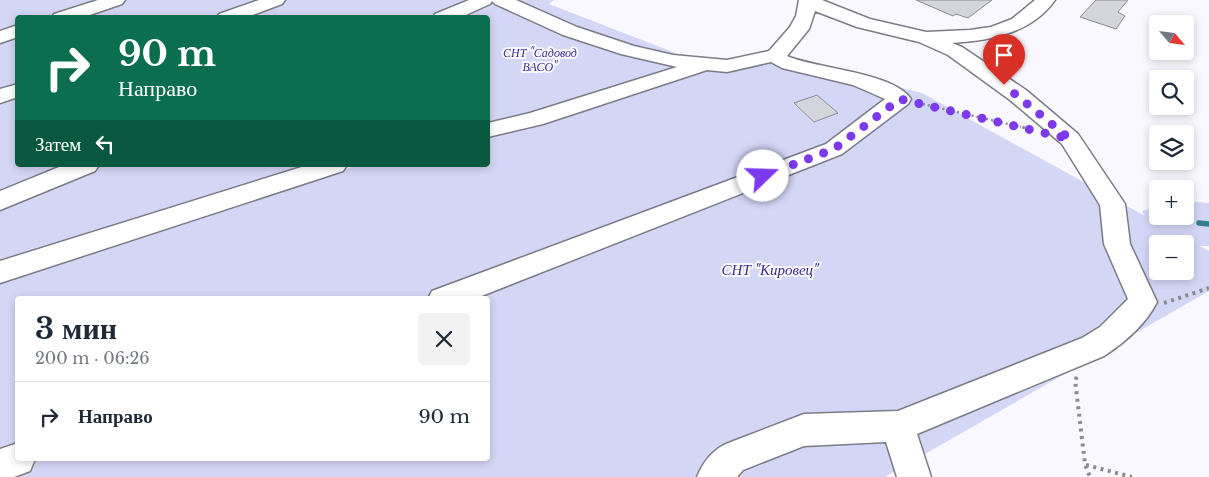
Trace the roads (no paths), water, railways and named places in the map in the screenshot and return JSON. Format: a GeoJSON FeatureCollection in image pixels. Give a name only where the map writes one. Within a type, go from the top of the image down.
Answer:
{"type":"FeatureCollection","features":[{"type":"Feature","properties":{"kind":"street"},"geometry":{"type":"LineString","coordinates":[[70,15],[116,0]]}},
{"type":"Feature","properties":{"kind":"street"},"geometry":{"type":"LineString","coordinates":[[234,15],[276,0]]}},
{"type":"Feature","properties":{"kind":"street"},"geometry":{"type":"LineString","coordinates":[[449,15],[484,0]]}},
{"type":"Feature","properties":{"kind":"street"},"geometry":{"type":"LineString","coordinates":[[501,0],[570,31],[628,50],[673,61],[727,66],[776,55],[799,29],[808,0]]}},
{"type":"Feature","properties":{"kind":"street"},"geometry":{"type":"LineString","coordinates":[[714,477],[730,458],[804,430],[898,426],[1093,347],[1110,336],[1143,302],[1117,244],[1112,204],[1070,139],[1018,95],[955,51],[926,38],[864,22],[816,5],[813,0]]}},
{"type":"Feature","properties":{"kind":"street"},"geometry":{"type":"LineString","coordinates":[[926,38],[970,36],[995,32],[1019,23],[1046,0]]}},
{"type":"Feature","properties":{"kind":"street"},"geometry":{"type":"LineString","coordinates":[[0,37],[15,32]]}},
{"type":"Feature","properties":{"kind":"street"},"geometry":{"type":"LineString","coordinates":[[450,296],[834,149],[900,99],[885,88],[789,64],[780,60],[776,55]]}},
{"type":"Feature","properties":{"kind":"street"},"geometry":{"type":"LineString","coordinates":[[490,130],[535,119],[705,65]]}},
{"type":"Feature","properties":{"kind":"street"},"geometry":{"type":"LineString","coordinates":[[0,96],[15,91]]}},
{"type":"Feature","properties":{"kind":"street"},"geometry":{"type":"LineString","coordinates":[[0,272],[328,167]]}},
{"type":"Feature","properties":{"kind":"street"},"geometry":{"type":"LineString","coordinates":[[898,426],[914,477]]}},
{"type":"Feature","properties":{"kind":"street"},"geometry":{"type":"LineString","coordinates":[[0,466],[15,460]]}},
{"type":"Feature","properties":{"kind":"lane"},"geometry":{"type":"LineString","coordinates":[[0,201],[82,167]]}},
{"type":"Feature","properties":{"kind":"waterway"},"geometry":{"type":"LineString","coordinates":[[1199,223],[1209,224]]}},
{"type":"Feature","properties":{"kind":"park label","name":"СНТ \"Садовод ВАСО\""},"geometry":{"type":"Point","coordinates":[540,59]}},
{"type":"Feature","properties":{"kind":"park label","name":"СНТ \"Кировец\""},"geometry":{"type":"Point","coordinates":[770,269]}}]}
